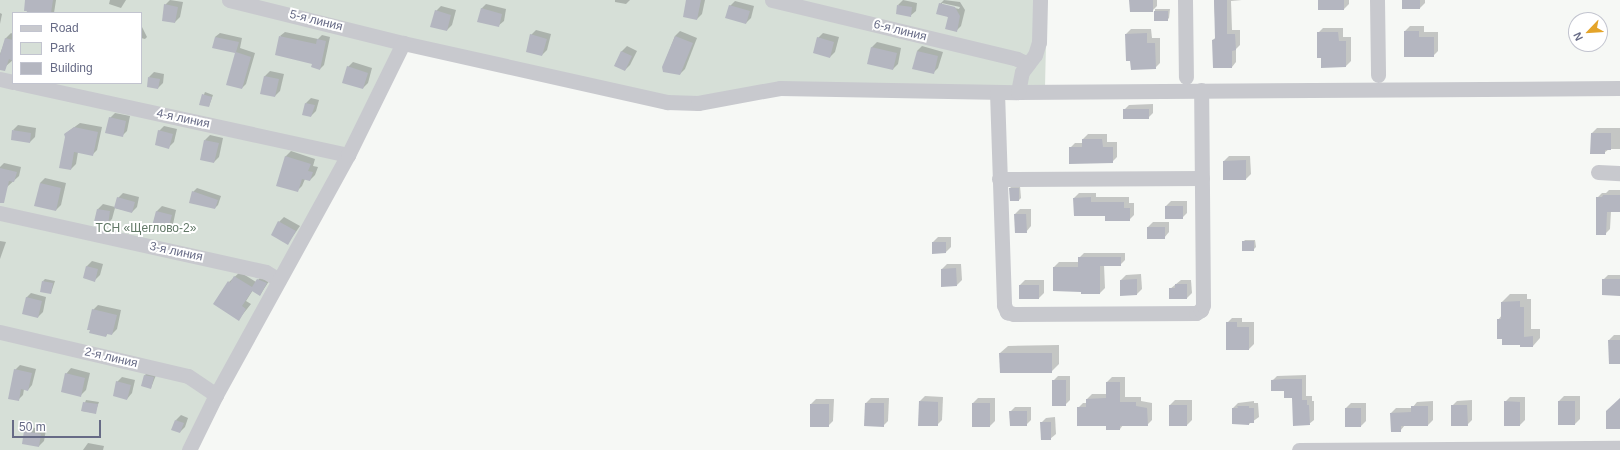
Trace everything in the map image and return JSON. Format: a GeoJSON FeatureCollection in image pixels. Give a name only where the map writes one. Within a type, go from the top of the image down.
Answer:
{"type":"FeatureCollection","features":[{"type":"Feature","properties":{"kind":"street","name":"5-я линия"},"geometry":{"type":"LineString","coordinates":[[228,0],[403,43],[667,102],[698,103],[780,88],[997,92],[1620,88]]}},
{"type":"Feature","properties":{"kind":"street","name":"6-я линия"},"geometry":{"type":"LineString","coordinates":[[772,0],[1017,59],[1028,64]]}},
{"type":"Feature","properties":{"kind":"street"},"geometry":{"type":"LineString","coordinates":[[1018,92],[1022,72],[1035,55],[1039,42],[1040,0]]}},
{"type":"Feature","properties":{"kind":"street"},"geometry":{"type":"LineString","coordinates":[[1185,0],[1186,77]]}},
{"type":"Feature","properties":{"kind":"street"},"geometry":{"type":"LineString","coordinates":[[1377,0],[1378,75]]}},
{"type":"Feature","properties":{"kind":"street"},"geometry":{"type":"LineString","coordinates":[[189,450],[216,395],[348,155],[403,43]]}},
{"type":"Feature","properties":{"kind":"street"},"geometry":{"type":"LineString","coordinates":[[0,79],[12,82]]}},
{"type":"Feature","properties":{"kind":"street","name":"4-я линия"},"geometry":{"type":"LineString","coordinates":[[23,84],[348,155]]}},
{"type":"Feature","properties":{"kind":"street"},"geometry":{"type":"LineString","coordinates":[[997,92],[1004,305],[1007,312],[1014,314],[1196,313],[1201,310],[1203,305],[1201,90]]}},
{"type":"Feature","properties":{"kind":"street"},"geometry":{"type":"LineString","coordinates":[[1598,172],[1620,173]]}},
{"type":"Feature","properties":{"kind":"street"},"geometry":{"type":"LineString","coordinates":[[999,179],[1202,178]]}},
{"type":"Feature","properties":{"kind":"street","name":"3-я линия"},"geometry":{"type":"LineString","coordinates":[[0,213],[266,272],[279,280]]}},
{"type":"Feature","properties":{"kind":"street","name":"2-я линия"},"geometry":{"type":"LineString","coordinates":[[0,332],[188,376],[216,395]]}},
{"type":"Feature","properties":{"kind":"street"},"geometry":{"type":"LineString","coordinates":[[1299,450],[1611,449]]}},
{"type":"Feature","properties":{"kind":"green space","name":"ТСН «Щеглово-2»"},"geometry":{"type":"Polygon","coordinates":[[[0,0],[1047,0],[1045,87],[699,98],[667,97],[410,39],[193,450],[0,450],[0,0]]]}},
{"type":"Feature","properties":{"kind":"building"},"geometry":{"type":"Polygon","coordinates":[[[25,0],[53,0],[51,12],[24,11],[25,0]]]}},
{"type":"Feature","properties":{"kind":"building"},"geometry":{"type":"Polygon","coordinates":[[[686,0],[701,0],[697,20],[683,17],[686,0]]]}},
{"type":"Feature","properties":{"kind":"building"},"geometry":{"type":"Polygon","coordinates":[[[1129,0],[1153,0],[1153,12],[1130,12],[1129,0]]]}},
{"type":"Feature","properties":{"kind":"building"},"geometry":{"type":"Polygon","coordinates":[[[1214,0],[1227,0],[1227,34],[1235,34],[1236,50],[1232,51],[1232,68],[1213,68],[1212,40],[1215,39],[1214,0]]]}},
{"type":"Feature","properties":{"kind":"building"},"geometry":{"type":"Polygon","coordinates":[[[1318,0],[1344,0],[1344,10],[1318,10],[1318,0]]]}},
{"type":"Feature","properties":{"kind":"building"},"geometry":{"type":"Polygon","coordinates":[[[1402,0],[1420,0],[1420,9],[1402,9],[1402,0]]]}},
{"type":"Feature","properties":{"kind":"building"},"geometry":{"type":"Polygon","coordinates":[[[939,3],[955,7],[960,16],[957,32],[945,29],[948,17],[936,14],[939,3]]]}},
{"type":"Feature","properties":{"kind":"building"},"geometry":{"type":"Polygon","coordinates":[[[164,4],[178,7],[175,23],[162,21],[164,4]]]}},
{"type":"Feature","properties":{"kind":"building"},"geometry":{"type":"Polygon","coordinates":[[[729,5],[750,11],[746,24],[725,18],[729,5]]]}},
{"type":"Feature","properties":{"kind":"building"},"geometry":{"type":"Polygon","coordinates":[[[897,5],[912,7],[911,17],[896,14],[897,5]]]}},
{"type":"Feature","properties":{"kind":"building"},"geometry":{"type":"Polygon","coordinates":[[[481,8],[502,14],[499,27],[477,22],[481,8]]]}},
{"type":"Feature","properties":{"kind":"building"},"geometry":{"type":"Polygon","coordinates":[[[435,10],[451,15],[447,31],[430,27],[435,10]]]}},
{"type":"Feature","properties":{"kind":"building"},"geometry":{"type":"Polygon","coordinates":[[[1154,11],[1168,11],[1168,21],[1154,21],[1154,11]]]}},
{"type":"Feature","properties":{"kind":"building"},"geometry":{"type":"Polygon","coordinates":[[[1404,31],[1419,31],[1419,37],[1434,37],[1434,57],[1404,57],[1404,31]]]}},
{"type":"Feature","properties":{"kind":"building"},"geometry":{"type":"Polygon","coordinates":[[[1317,32],[1338,32],[1339,41],[1346,41],[1346,67],[1321,68],[1321,58],[1317,58],[1317,32]]]}},
{"type":"Feature","properties":{"kind":"building"},"geometry":{"type":"Polygon","coordinates":[[[1147,33],[1147,43],[1155,43],[1156,69],[1131,70],[1130,61],[1126,61],[1125,34],[1147,33]]]}},
{"type":"Feature","properties":{"kind":"building"},"geometry":{"type":"Polygon","coordinates":[[[530,34],[547,39],[542,56],[526,52],[530,34]]]}},
{"type":"Feature","properties":{"kind":"building"},"geometry":{"type":"Polygon","coordinates":[[[279,36],[316,44],[317,39],[326,41],[320,70],[311,67],[312,64],[275,55],[279,36]]]}},
{"type":"Feature","properties":{"kind":"building"},"geometry":{"type":"Polygon","coordinates":[[[675,36],[693,43],[680,75],[663,72],[662,67],[675,36]]]}},
{"type":"Feature","properties":{"kind":"building"},"geometry":{"type":"Polygon","coordinates":[[[215,37],[239,42],[236,52],[251,57],[242,89],[226,85],[235,53],[212,48],[215,37]]]}},
{"type":"Feature","properties":{"kind":"building"},"geometry":{"type":"Polygon","coordinates":[[[817,37],[834,42],[830,58],[813,53],[817,37]]]}},
{"type":"Feature","properties":{"kind":"building"},"geometry":{"type":"Polygon","coordinates":[[[5,38],[12,40],[12,60],[9,59],[5,71],[0,70],[0,55],[5,38]]]}},
{"type":"Feature","properties":{"kind":"building"},"geometry":{"type":"Polygon","coordinates":[[[871,47],[897,53],[893,70],[867,64],[871,47]]]}},
{"type":"Feature","properties":{"kind":"building"},"geometry":{"type":"Polygon","coordinates":[[[621,51],[632,56],[625,71],[614,66],[621,51]]]}},
{"type":"Feature","properties":{"kind":"building"},"geometry":{"type":"Polygon","coordinates":[[[917,51],[938,56],[934,74],[912,69],[917,51]]]}},
{"type":"Feature","properties":{"kind":"building"},"geometry":{"type":"Polygon","coordinates":[[[347,66],[368,73],[363,89],[342,83],[347,66]]]}},
{"type":"Feature","properties":{"kind":"building"},"geometry":{"type":"Polygon","coordinates":[[[264,76],[279,79],[275,97],[260,94],[264,76]]]}},
{"type":"Feature","properties":{"kind":"building"},"geometry":{"type":"Polygon","coordinates":[[[148,77],[160,79],[158,89],[147,87],[148,77]]]}},
{"type":"Feature","properties":{"kind":"building"},"geometry":{"type":"Polygon","coordinates":[[[202,94],[212,97],[209,107],[199,105],[202,94]]]}},
{"type":"Feature","properties":{"kind":"building"},"geometry":{"type":"Polygon","coordinates":[[[305,103],[315,105],[311,117],[302,115],[305,103]]]}},
{"type":"Feature","properties":{"kind":"building"},"geometry":{"type":"Polygon","coordinates":[[[1123,109],[1149,109],[1149,119],[1123,119],[1123,109]]]}},
{"type":"Feature","properties":{"kind":"building"},"geometry":{"type":"Polygon","coordinates":[[[109,117],[126,121],[123,137],[105,133],[109,117]]]}},
{"type":"Feature","properties":{"kind":"building"},"geometry":{"type":"Polygon","coordinates":[[[74,127],[98,132],[93,156],[74,152],[71,170],[59,168],[65,137],[64,134],[74,127]]]}},
{"type":"Feature","properties":{"kind":"building"},"geometry":{"type":"Polygon","coordinates":[[[12,130],[31,133],[30,143],[11,140],[12,130]]]}},
{"type":"Feature","properties":{"kind":"building"},"geometry":{"type":"Polygon","coordinates":[[[158,130],[173,134],[169,149],[155,145],[158,130]]]}},
{"type":"Feature","properties":{"kind":"building"},"geometry":{"type":"Polygon","coordinates":[[[1591,133],[1611,133],[1611,150],[1605,150],[1605,154],[1590,154],[1591,133]]]}},
{"type":"Feature","properties":{"kind":"building"},"geometry":{"type":"Polygon","coordinates":[[[1082,139],[1102,139],[1103,147],[1113,147],[1113,163],[1069,164],[1069,147],[1082,147],[1082,139]]]}},
{"type":"Feature","properties":{"kind":"building"},"geometry":{"type":"Polygon","coordinates":[[[204,140],[219,143],[214,163],[200,160],[204,140]]]}},
{"type":"Feature","properties":{"kind":"building"},"geometry":{"type":"Polygon","coordinates":[[[285,156],[311,164],[308,171],[313,172],[310,181],[302,179],[298,192],[276,186],[285,156]]]}},
{"type":"Feature","properties":{"kind":"building"},"geometry":{"type":"Polygon","coordinates":[[[1246,160],[1246,180],[1223,180],[1223,161],[1246,160]]]}},
{"type":"Feature","properties":{"kind":"building"},"geometry":{"type":"Polygon","coordinates":[[[0,168],[17,172],[14,182],[9,181],[4,203],[0,203],[0,168]]]}},
{"type":"Feature","properties":{"kind":"building"},"geometry":{"type":"Polygon","coordinates":[[[40,183],[61,188],[56,211],[34,206],[40,183]]]}},
{"type":"Feature","properties":{"kind":"building"},"geometry":{"type":"Polygon","coordinates":[[[1009,188],[1019,188],[1019,201],[1010,201],[1009,188]]]}},
{"type":"Feature","properties":{"kind":"building"},"geometry":{"type":"Polygon","coordinates":[[[192,191],[218,200],[215,209],[189,203],[192,191]]]}},
{"type":"Feature","properties":{"kind":"building"},"geometry":{"type":"Polygon","coordinates":[[[1603,195],[1620,195],[1620,212],[1607,212],[1606,235],[1596,235],[1596,197],[1602,197],[1603,195]]]}},
{"type":"Feature","properties":{"kind":"building"},"geometry":{"type":"Polygon","coordinates":[[[117,197],[135,202],[132,213],[114,208],[117,197]]]}},
{"type":"Feature","properties":{"kind":"building"},"geometry":{"type":"Polygon","coordinates":[[[1091,197],[1091,202],[1124,202],[1124,208],[1130,208],[1130,221],[1105,221],[1105,216],[1074,216],[1073,198],[1091,197]]]}},
{"type":"Feature","properties":{"kind":"building"},"geometry":{"type":"Polygon","coordinates":[[[1165,206],[1183,206],[1183,219],[1165,219],[1165,206]]]}},
{"type":"Feature","properties":{"kind":"building"},"geometry":{"type":"Polygon","coordinates":[[[97,209],[110,211],[108,225],[94,222],[97,209]]]}},
{"type":"Feature","properties":{"kind":"building"},"geometry":{"type":"Polygon","coordinates":[[[156,211],[172,215],[168,230],[152,226],[156,211]]]}},
{"type":"Feature","properties":{"kind":"building"},"geometry":{"type":"Polygon","coordinates":[[[1014,214],[1026,214],[1027,233],[1015,233],[1014,214]]]}},
{"type":"Feature","properties":{"kind":"building"},"geometry":{"type":"Polygon","coordinates":[[[278,221],[296,231],[288,245],[271,235],[278,221]]]}},
{"type":"Feature","properties":{"kind":"building"},"geometry":{"type":"Polygon","coordinates":[[[1147,227],[1165,227],[1165,239],[1147,239],[1147,227]]]}},
{"type":"Feature","properties":{"kind":"building"},"geometry":{"type":"Polygon","coordinates":[[[1242,241],[1254,241],[1254,251],[1242,251],[1242,241]]]}},
{"type":"Feature","properties":{"kind":"building"},"geometry":{"type":"Polygon","coordinates":[[[932,242],[946,242],[946,253],[932,254],[932,242]]]}},
{"type":"Feature","properties":{"kind":"building"},"geometry":{"type":"Polygon","coordinates":[[[1078,257],[1121,257],[1121,266],[1100,266],[1100,294],[1081,294],[1081,292],[1053,291],[1053,267],[1078,267],[1078,257]]]}},
{"type":"Feature","properties":{"kind":"building"},"geometry":{"type":"Polygon","coordinates":[[[86,266],[98,269],[95,282],[83,278],[86,266]]]}},
{"type":"Feature","properties":{"kind":"building"},"geometry":{"type":"Polygon","coordinates":[[[956,268],[957,286],[941,287],[941,269],[956,268]]]}},
{"type":"Feature","properties":{"kind":"building"},"geometry":{"type":"Polygon","coordinates":[[[234,276],[252,287],[257,279],[267,283],[260,296],[252,291],[242,306],[246,309],[239,321],[213,304],[228,281],[230,283],[234,276]]]}},
{"type":"Feature","properties":{"kind":"building"},"geometry":{"type":"Polygon","coordinates":[[[1137,279],[1137,295],[1120,296],[1120,280],[1137,279]]]}},
{"type":"Feature","properties":{"kind":"building"},"geometry":{"type":"Polygon","coordinates":[[[1602,279],[1620,279],[1620,296],[1602,295],[1602,279]]]}},
{"type":"Feature","properties":{"kind":"building"},"geometry":{"type":"Polygon","coordinates":[[[42,281],[53,283],[51,294],[40,292],[42,281]]]}},
{"type":"Feature","properties":{"kind":"building"},"geometry":{"type":"Polygon","coordinates":[[[1175,284],[1187,284],[1187,299],[1169,299],[1169,288],[1175,288],[1175,284]]]}},
{"type":"Feature","properties":{"kind":"building"},"geometry":{"type":"Polygon","coordinates":[[[1019,285],[1039,285],[1039,299],[1019,299],[1019,285]]]}},
{"type":"Feature","properties":{"kind":"building"},"geometry":{"type":"Polygon","coordinates":[[[26,297],[42,301],[38,318],[22,314],[26,297]]]}},
{"type":"Feature","properties":{"kind":"building"},"geometry":{"type":"Polygon","coordinates":[[[1520,301],[1520,307],[1524,307],[1524,337],[1533,336],[1533,347],[1502,345],[1502,339],[1497,339],[1497,319],[1501,319],[1501,302],[1520,301]]]}},
{"type":"Feature","properties":{"kind":"building"},"geometry":{"type":"Polygon","coordinates":[[[92,309],[117,315],[112,335],[107,334],[106,337],[89,333],[90,330],[87,330],[92,309]]]}},
{"type":"Feature","properties":{"kind":"building"},"geometry":{"type":"Polygon","coordinates":[[[1226,322],[1237,322],[1237,327],[1249,327],[1249,350],[1226,350],[1226,322]]]}},
{"type":"Feature","properties":{"kind":"building"},"geometry":{"type":"Polygon","coordinates":[[[1608,340],[1620,340],[1620,364],[1609,364],[1608,340]]]}},
{"type":"Feature","properties":{"kind":"building"},"geometry":{"type":"Polygon","coordinates":[[[999,353],[1052,353],[1052,373],[1000,373],[999,353]]]}},
{"type":"Feature","properties":{"kind":"building"},"geometry":{"type":"Polygon","coordinates":[[[14,369],[32,373],[28,391],[21,389],[19,401],[8,399],[14,369]]]}},
{"type":"Feature","properties":{"kind":"building"},"geometry":{"type":"Polygon","coordinates":[[[65,373],[85,378],[81,397],[61,392],[65,373]]]}},
{"type":"Feature","properties":{"kind":"building"},"geometry":{"type":"Polygon","coordinates":[[[144,375],[154,377],[151,389],[141,386],[144,375]]]}},
{"type":"Feature","properties":{"kind":"building"},"geometry":{"type":"Polygon","coordinates":[[[1302,379],[1302,400],[1307,400],[1307,405],[1309,405],[1310,425],[1293,426],[1292,398],[1284,398],[1284,391],[1271,391],[1271,380],[1302,379]]]}},
{"type":"Feature","properties":{"kind":"building"},"geometry":{"type":"Polygon","coordinates":[[[1052,380],[1066,380],[1066,406],[1052,406],[1052,380]]]}},
{"type":"Feature","properties":{"kind":"building"},"geometry":{"type":"Polygon","coordinates":[[[116,381],[131,385],[127,400],[113,396],[116,381]]]}},
{"type":"Feature","properties":{"kind":"building"},"geometry":{"type":"Polygon","coordinates":[[[1106,382],[1120,382],[1120,402],[1136,402],[1136,406],[1147,408],[1148,426],[1120,426],[1120,430],[1106,430],[1106,426],[1077,426],[1077,407],[1086,407],[1086,399],[1106,398],[1106,382]]]}},
{"type":"Feature","properties":{"kind":"building"},"geometry":{"type":"Polygon","coordinates":[[[1620,398],[1620,429],[1606,429],[1606,411],[1620,398]]]}},
{"type":"Feature","properties":{"kind":"building"},"geometry":{"type":"Polygon","coordinates":[[[919,401],[938,402],[938,426],[918,426],[919,401]]]}},
{"type":"Feature","properties":{"kind":"building"},"geometry":{"type":"Polygon","coordinates":[[[1504,401],[1520,402],[1520,426],[1504,426],[1504,401]]]}},
{"type":"Feature","properties":{"kind":"building"},"geometry":{"type":"Polygon","coordinates":[[[1558,401],[1575,401],[1575,425],[1558,425],[1558,401]]]}},
{"type":"Feature","properties":{"kind":"building"},"geometry":{"type":"Polygon","coordinates":[[[83,402],[98,404],[96,414],[81,411],[83,402]]]}},
{"type":"Feature","properties":{"kind":"building"},"geometry":{"type":"Polygon","coordinates":[[[865,403],[884,403],[884,427],[864,426],[865,403]]]}},
{"type":"Feature","properties":{"kind":"building"},"geometry":{"type":"Polygon","coordinates":[[[972,403],[990,403],[990,427],[972,427],[972,403]]]}},
{"type":"Feature","properties":{"kind":"building"},"geometry":{"type":"Polygon","coordinates":[[[810,404],[829,404],[829,427],[810,427],[810,404]]]}},
{"type":"Feature","properties":{"kind":"building"},"geometry":{"type":"Polygon","coordinates":[[[1169,405],[1187,405],[1187,426],[1169,426],[1169,405]]]}},
{"type":"Feature","properties":{"kind":"building"},"geometry":{"type":"Polygon","coordinates":[[[1451,405],[1467,405],[1468,426],[1451,426],[1451,405]]]}},
{"type":"Feature","properties":{"kind":"building"},"geometry":{"type":"Polygon","coordinates":[[[1237,406],[1249,406],[1249,408],[1254,408],[1254,423],[1249,423],[1249,425],[1232,424],[1232,408],[1238,408],[1237,406]]]}},
{"type":"Feature","properties":{"kind":"building"},"geometry":{"type":"Polygon","coordinates":[[[1411,406],[1428,406],[1428,426],[1401,426],[1401,432],[1391,432],[1390,413],[1411,412],[1411,406]]]}},
{"type":"Feature","properties":{"kind":"building"},"geometry":{"type":"Polygon","coordinates":[[[1345,408],[1361,408],[1361,427],[1345,427],[1345,408]]]}},
{"type":"Feature","properties":{"kind":"building"},"geometry":{"type":"Polygon","coordinates":[[[1009,411],[1027,411],[1027,426],[1010,426],[1009,411]]]}},
{"type":"Feature","properties":{"kind":"building"},"geometry":{"type":"Polygon","coordinates":[[[175,420],[184,423],[180,433],[171,430],[175,420]]]}},
{"type":"Feature","properties":{"kind":"building"},"geometry":{"type":"Polygon","coordinates":[[[1040,422],[1051,422],[1051,440],[1041,440],[1040,422]]]}},
{"type":"Feature","properties":{"kind":"building"},"geometry":{"type":"Polygon","coordinates":[[[24,431],[41,434],[39,447],[22,444],[24,431]]]}}]}
